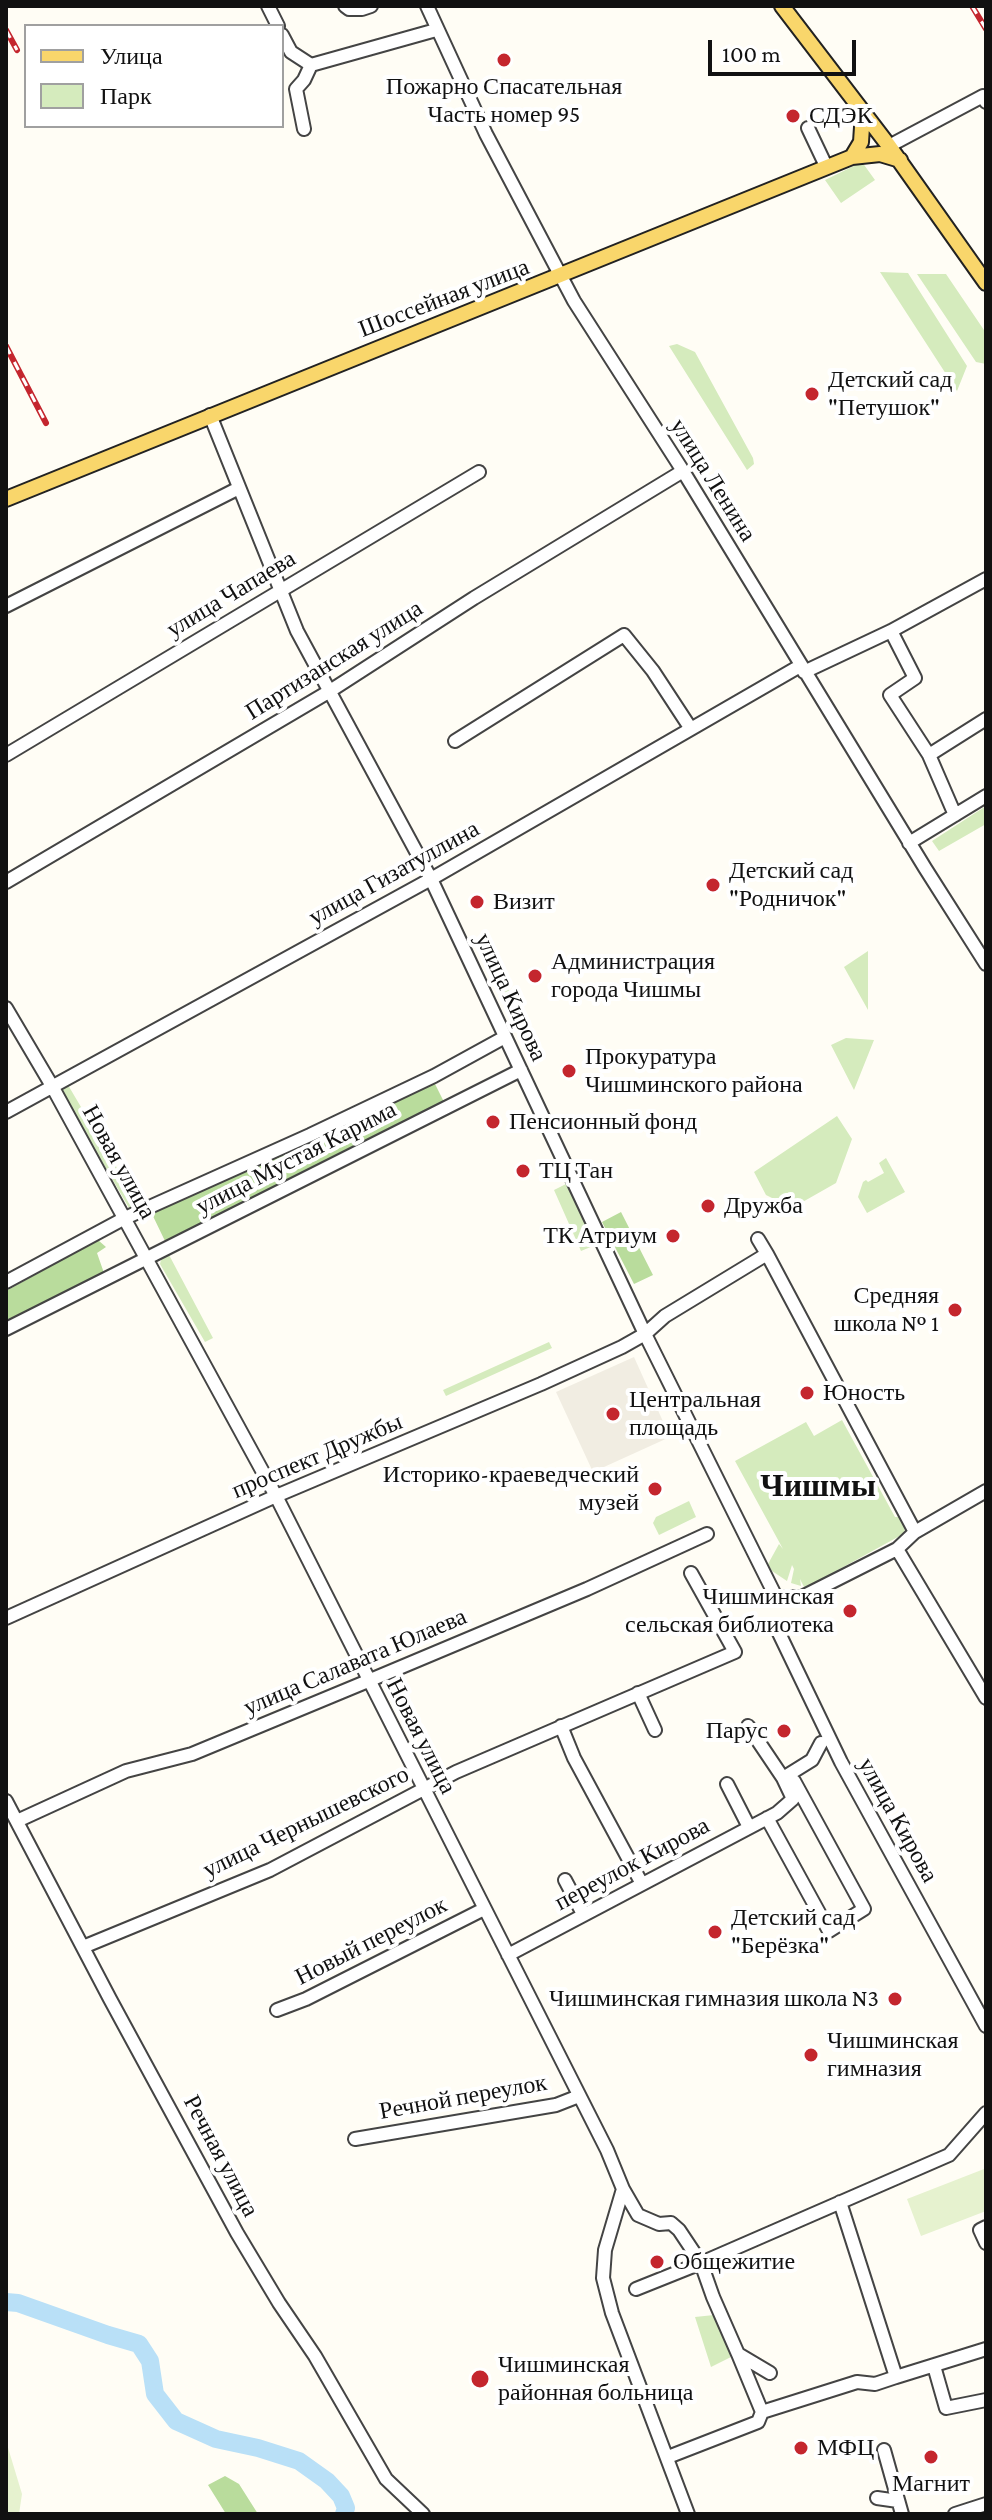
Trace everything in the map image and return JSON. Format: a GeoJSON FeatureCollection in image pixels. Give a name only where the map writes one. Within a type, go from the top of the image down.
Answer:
{"type":"FeatureCollection","features":[{"type":"Feature","properties":{"kind":"main road"},"geometry":{"type":"LineString","coordinates":[[782,6],[900,160],[986,283]]}},
{"type":"Feature","properties":{"kind":"main road"},"geometry":{"type":"LineString","coordinates":[[852,157],[863,134],[863,111]]}},
{"type":"Feature","properties":{"kind":"main road","name":"Шоссейная улица"},"geometry":{"type":"LineString","coordinates":[[6,499],[826,166],[852,157],[880,154],[900,160]]}},
{"type":"Feature","properties":{"kind":"street"},"geometry":{"type":"LineString","coordinates":[[268,6],[277,24]]}},
{"type":"Feature","properties":{"kind":"street"},"geometry":{"type":"LineString","coordinates":[[345,6],[362,9],[371,6]]}},
{"type":"Feature","properties":{"kind":"street","name":"улица Ленина"},"geometry":{"type":"LineString","coordinates":[[427,6],[486,134],[560,276],[986,964]]}},
{"type":"Feature","properties":{"kind":"street"},"geometry":{"type":"LineString","coordinates":[[284,39],[291,52],[311,65],[436,30]]}},
{"type":"Feature","properties":{"kind":"street"},"geometry":{"type":"LineString","coordinates":[[304,129],[296,89],[311,65]]}},
{"type":"Feature","properties":{"kind":"street"},"geometry":{"type":"LineString","coordinates":[[889,146],[983,96],[986,102]]}},
{"type":"Feature","properties":{"kind":"street"},"geometry":{"type":"LineString","coordinates":[[808,128],[826,166]]}},
{"type":"Feature","properties":{"kind":"street","name":"улица Кирова"},"geometry":{"type":"LineString","coordinates":[[210,415],[297,631],[431,879],[645,1334],[776,1597],[802,1597],[897,1549]]}},
{"type":"Feature","properties":{"kind":"street","name":"Партизанская улица"},"geometry":{"type":"LineString","coordinates":[[6,882],[330,691],[474,598],[683,471]]}},
{"type":"Feature","properties":{"kind":"street","name":"улица Чапаева"},"geometry":{"type":"LineString","coordinates":[[6,755],[479,472]]}},
{"type":"Feature","properties":{"kind":"street"},"geometry":{"type":"LineString","coordinates":[[6,606],[239,488]]}},
{"type":"Feature","properties":{"kind":"street","name":"улица Гизатуллина"},"geometry":{"type":"LineString","coordinates":[[6,1112],[431,879],[691,729],[802,669],[891,631],[986,579]]}},
{"type":"Feature","properties":{"kind":"street"},"geometry":{"type":"LineString","coordinates":[[891,631],[915,678],[890,695],[929,755],[955,815]]}},
{"type":"Feature","properties":{"kind":"street"},"geometry":{"type":"LineString","coordinates":[[455,741],[624,635],[653,671],[691,729]]}},
{"type":"Feature","properties":{"kind":"street"},"geometry":{"type":"LineString","coordinates":[[929,755],[986,719]]}},
{"type":"Feature","properties":{"kind":"street"},"geometry":{"type":"LineString","coordinates":[[909,843],[986,796]]}},
{"type":"Feature","properties":{"kind":"street","name":"Новая улица"},"geometry":{"type":"LineString","coordinates":[[6,1008],[147,1258],[328,1595],[368,1681],[607,2150],[623,2189],[638,2215],[659,2224],[671,2223],[679,2230],[701,2263],[762,2412]]}},
{"type":"Feature","properties":{"kind":"street","name":"улица Мустая Карима"},"geometry":{"type":"LineString","coordinates":[[6,1282],[125,1218],[406,1089],[505,1037]]}},
{"type":"Feature","properties":{"kind":"street","name":"улица Мустая Карима"},"geometry":{"type":"LineString","coordinates":[[6,1329],[521,1070]]}},
{"type":"Feature","properties":{"kind":"street"},"geometry":{"type":"LineString","coordinates":[[758,1239],[915,1532]]}},
{"type":"Feature","properties":{"kind":"street","name":"проспект Дружбы"},"geometry":{"type":"LineString","coordinates":[[6,1618],[276,1496],[541,1384],[645,1334],[665,1316],[767,1254]]}},
{"type":"Feature","properties":{"kind":"street"},"geometry":{"type":"LineString","coordinates":[[986,1491],[915,1532],[897,1549],[986,1698]]}},
{"type":"Feature","properties":{"kind":"street","name":"улица Салавата Юлаева"},"geometry":{"type":"LineString","coordinates":[[17,1821],[126,1771],[192,1754],[368,1681],[587,1589],[707,1534]]}},
{"type":"Feature","properties":{"kind":"street","name":"улица Чернышевского"},"geometry":{"type":"LineString","coordinates":[[83,1947],[270,1870],[423,1788],[735,1652],[691,1573]]}},
{"type":"Feature","properties":{"kind":"street","name":"улица Кирова"},"geometry":{"type":"LineString","coordinates":[[778,1631],[841,1762],[986,2026]]}},
{"type":"Feature","properties":{"kind":"street"},"geometry":{"type":"LineString","coordinates":[[638,1693],[655,1730]]}},
{"type":"Feature","properties":{"kind":"street"},"geometry":{"type":"LineString","coordinates":[[561,1726],[587,1783],[642,1884]]}},
{"type":"Feature","properties":{"kind":"street"},"geometry":{"type":"LineString","coordinates":[[748,1726],[793,1799],[772,1815],[829,1931],[864,1909],[794,1781],[785,1782]]}},
{"type":"Feature","properties":{"kind":"street"},"geometry":{"type":"LineString","coordinates":[[785,1782],[812,1760],[821,1743]]}},
{"type":"Feature","properties":{"kind":"street"},"geometry":{"type":"LineString","coordinates":[[727,1784],[749,1827]]}},
{"type":"Feature","properties":{"kind":"street","name":"Речная улица"},"geometry":{"type":"LineString","coordinates":[[6,1801],[237,2233],[315,2356],[386,2479],[423,2514]]}},
{"type":"Feature","properties":{"kind":"street","name":"переулок Кирова"},"geometry":{"type":"LineString","coordinates":[[508,1955],[772,1815]]}},
{"type":"Feature","properties":{"kind":"street"},"geometry":{"type":"LineString","coordinates":[[565,1880],[583,1914]]}},
{"type":"Feature","properties":{"kind":"street","name":"Новый переулок"},"geometry":{"type":"LineString","coordinates":[[277,2010],[306,1999],[484,1909]]}},
{"type":"Feature","properties":{"kind":"street","name":"Речной переулок"},"geometry":{"type":"LineString","coordinates":[[355,2139],[556,2105],[579,2096]]}},
{"type":"Feature","properties":{"kind":"street"},"geometry":{"type":"LineString","coordinates":[[636,2289],[949,2155],[986,2113]]}},
{"type":"Feature","properties":{"kind":"street"},"geometry":{"type":"LineString","coordinates":[[623,2189],[605,2250],[603,2278],[612,2313],[688,2514]]}},
{"type":"Feature","properties":{"kind":"street"},"geometry":{"type":"LineString","coordinates":[[840,2202],[896,2377]]}},
{"type":"Feature","properties":{"kind":"street"},"geometry":{"type":"LineString","coordinates":[[986,2227],[980,2230],[986,2243]]}},
{"type":"Feature","properties":{"kind":"street"},"geometry":{"type":"LineString","coordinates":[[668,2457],[758,2422],[762,2412],[857,2382],[875,2384],[986,2349]]}},
{"type":"Feature","properties":{"kind":"street"},"geometry":{"type":"LineString","coordinates":[[738,2354],[770,2373]]}},
{"type":"Feature","properties":{"kind":"street"},"geometry":{"type":"LineString","coordinates":[[934,2366],[946,2408],[986,2400]]}},
{"type":"Feature","properties":{"kind":"street"},"geometry":{"type":"LineString","coordinates":[[884,2450],[902,2514]]}},
{"type":"Feature","properties":{"kind":"street"},"geometry":{"type":"LineString","coordinates":[[877,2498],[898,2501]]}},
{"type":"Feature","properties":{"kind":"street"},"geometry":{"type":"LineString","coordinates":[[955,2514],[986,2504]]}},
{"type":"Feature","properties":{"kind":"green space"},"geometry":{"type":"Polygon","coordinates":[[[862,162],[875,180],[841,203],[825,180],[862,162]]]}},
{"type":"Feature","properties":{"kind":"green space"},"geometry":{"type":"Polygon","coordinates":[[[880,272],[908,273],[967,366],[957,391],[880,272]]]}},
{"type":"Feature","properties":{"kind":"green space"},"geometry":{"type":"Polygon","coordinates":[[[917,274],[946,274],[986,333],[986,364],[976,362],[917,274]]]}},
{"type":"Feature","properties":{"kind":"green space"},"geometry":{"type":"Polygon","coordinates":[[[677,344],[695,352],[753,458],[754,464],[747,470],[669,346],[677,344]]]}},
{"type":"Feature","properties":{"kind":"green space"},"geometry":{"type":"Polygon","coordinates":[[[986,806],[986,824],[939,851],[932,841],[986,806]]]}},
{"type":"Feature","properties":{"kind":"green space"},"geometry":{"type":"Polygon","coordinates":[[[868,951],[868,1010],[844,967],[868,951]]]}},
{"type":"Feature","properties":{"kind":"green space"},"geometry":{"type":"Polygon","coordinates":[[[494,960],[523,1018],[514,1024],[487,967],[494,960]]]}},
{"type":"Feature","properties":{"kind":"green space"},"geometry":{"type":"Polygon","coordinates":[[[846,1038],[874,1040],[854,1090],[831,1045],[846,1038]]]}},
{"type":"Feature","properties":{"kind":"green space"},"geometry":{"type":"Polygon","coordinates":[[[432,1078],[444,1102],[165,1241],[151,1212],[432,1078]]]}},
{"type":"Feature","properties":{"kind":"green space"},"geometry":{"type":"Polygon","coordinates":[[[68,1085],[140,1207],[129,1208],[64,1096],[63,1089],[68,1085]]]}},
{"type":"Feature","properties":{"kind":"green space"},"geometry":{"type":"Polygon","coordinates":[[[837,1116],[852,1139],[836,1183],[792,1208],[766,1195],[754,1172],[837,1116]]]}},
{"type":"Feature","properties":{"kind":"green space"},"geometry":{"type":"Polygon","coordinates":[[[886,1158],[905,1192],[867,1213],[858,1197],[863,1182],[884,1173],[879,1163],[886,1158]]]}},
{"type":"Feature","properties":{"kind":"green space"},"geometry":{"type":"Polygon","coordinates":[[[566,1184],[571,1186],[597,1240],[593,1246],[581,1251],[554,1190],[566,1184]]]}},
{"type":"Feature","properties":{"kind":"green space"},"geometry":{"type":"Polygon","coordinates":[[[621,1212],[653,1275],[634,1284],[602,1222],[621,1212]]]}},
{"type":"Feature","properties":{"kind":"green space"},"geometry":{"type":"Polygon","coordinates":[[[98,1240],[106,1247],[97,1253],[104,1273],[6,1323],[6,1291],[98,1240]]]}},
{"type":"Feature","properties":{"kind":"green space"},"geometry":{"type":"Polygon","coordinates":[[[168,1253],[213,1338],[205,1342],[160,1264],[162,1256],[168,1253]]]}},
{"type":"Feature","properties":{"kind":"green space"},"geometry":{"type":"Polygon","coordinates":[[[549,1342],[552,1348],[446,1396],[443,1390],[549,1342]]]}},
{"type":"Feature","properties":{"kind":"green space"},"geometry":{"type":"Polygon","coordinates":[[[842,1420],[895,1517],[903,1517],[905,1533],[804,1587],[800,1579],[801,1586],[791,1583],[792,1565],[787,1581],[772,1571],[768,1564],[779,1544],[783,1549],[735,1461],[806,1422],[814,1436],[842,1420]]]}},
{"type":"Feature","properties":{"kind":"green space"},"geometry":{"type":"Polygon","coordinates":[[[689,1501],[696,1517],[659,1535],[653,1523],[656,1517],[689,1501]]]}},
{"type":"Feature","properties":{"kind":"green space"},"geometry":{"type":"Polygon","coordinates":[[[984,2169],[986,2211],[921,2236],[907,2199],[984,2169]]]}},
{"type":"Feature","properties":{"kind":"green space"},"geometry":{"type":"Polygon","coordinates":[[[714,2315],[731,2357],[711,2367],[695,2317],[714,2315]]]}},
{"type":"Feature","properties":{"kind":"green space"},"geometry":{"type":"Polygon","coordinates":[[[6,2441],[22,2494],[19,2514],[6,2514],[6,2441]]]}},
{"type":"Feature","properties":{"kind":"green space"},"geometry":{"type":"Polygon","coordinates":[[[225,2476],[239,2484],[258,2514],[226,2514],[208,2485],[225,2476]]]}},
{"type":"Feature","properties":{"kind":"shaded area","name":"Центральная площадь"},"geometry":{"type":"Polygon","coordinates":[[[634,1357],[670,1437],[593,1472],[556,1392],[634,1357]]]}},
{"type":"Feature","properties":{"kind":"waterway"},"geometry":{"type":"LineString","coordinates":[[6,2302],[18,2303],[139,2344],[150,2361],[155,2394],[176,2421],[216,2439],[299,2461],[327,2481],[341,2496],[346,2508],[344,2514]]}},
{"type":"Feature","properties":{"kind":"railway"},"geometry":{"type":"LineString","coordinates":[[972,6],[986,29]]}},
{"type":"Feature","properties":{"kind":"railway"},"geometry":{"type":"LineString","coordinates":[[6,30],[17,50]]}},
{"type":"Feature","properties":{"kind":"railway"},"geometry":{"type":"LineString","coordinates":[[6,346],[46,423]]}},
{"type":"Feature","properties":{"kind":"place","name":"Пожарно Спасательная Часть номер 95"},"geometry":{"type":"Point","coordinates":[504,60]}},
{"type":"Feature","properties":{"kind":"place","name":"СДЭК"},"geometry":{"type":"Point","coordinates":[793,116]}},
{"type":"Feature","properties":{"kind":"place","name":"Детский сад \"Петушок\""},"geometry":{"type":"Point","coordinates":[812,394]}},
{"type":"Feature","properties":{"kind":"place","name":"Детский сад \"Родничок\""},"geometry":{"type":"Point","coordinates":[713,885]}},
{"type":"Feature","properties":{"kind":"place","name":"Визит"},"geometry":{"type":"Point","coordinates":[477,902]}},
{"type":"Feature","properties":{"kind":"place","name":"Администрация города Чишмы"},"geometry":{"type":"Point","coordinates":[535,976]}},
{"type":"Feature","properties":{"kind":"place","name":"Прокуратура Чишминского района"},"geometry":{"type":"Point","coordinates":[569,1071]}},
{"type":"Feature","properties":{"kind":"place","name":"Пенсионный фонд"},"geometry":{"type":"Point","coordinates":[493,1122]}},
{"type":"Feature","properties":{"kind":"place","name":"ТЦ Тан"},"geometry":{"type":"Point","coordinates":[523,1171]}},
{"type":"Feature","properties":{"kind":"place","name":"Дружба"},"geometry":{"type":"Point","coordinates":[708,1206]}},
{"type":"Feature","properties":{"kind":"place","name":"ТК Атриум"},"geometry":{"type":"Point","coordinates":[673,1236]}},
{"type":"Feature","properties":{"kind":"place","name":"Средняя школа № 1"},"geometry":{"type":"Point","coordinates":[955,1310]}},
{"type":"Feature","properties":{"kind":"place","name":"Юность"},"geometry":{"type":"Point","coordinates":[807,1393]}},
{"type":"Feature","properties":{"kind":"place","name":"Центральная площадь"},"geometry":{"type":"Point","coordinates":[613,1414]}},
{"type":"Feature","properties":{"kind":"place","name":"Историко-краеведческий музей"},"geometry":{"type":"Point","coordinates":[655,1489]}},
{"type":"Feature","properties":{"kind":"place","name":"Чишминская сельская библиотека"},"geometry":{"type":"Point","coordinates":[850,1611]}},
{"type":"Feature","properties":{"kind":"place","name":"Парус"},"geometry":{"type":"Point","coordinates":[784,1731]}},
{"type":"Feature","properties":{"kind":"place","name":"Детский сад \"Берёзка\""},"geometry":{"type":"Point","coordinates":[715,1932]}},
{"type":"Feature","properties":{"kind":"place","name":"Чишминская гимназия школа N3"},"geometry":{"type":"Point","coordinates":[895,1999]}},
{"type":"Feature","properties":{"kind":"place","name":"Чишминская гимназия"},"geometry":{"type":"Point","coordinates":[811,2055]}},
{"type":"Feature","properties":{"kind":"place","name":"Общежитие"},"geometry":{"type":"Point","coordinates":[657,2262]}},
{"type":"Feature","properties":{"kind":"place","name":"Чишминская районная больница"},"geometry":{"type":"Point","coordinates":[480,2379]}},
{"type":"Feature","properties":{"kind":"place","name":"МФЦ"},"geometry":{"type":"Point","coordinates":[801,2448]}},
{"type":"Feature","properties":{"kind":"place","name":"Магнит"},"geometry":{"type":"Point","coordinates":[931,2457]}},
{"type":"Feature","properties":{"kind":"district","name":"Чишмы"},"geometry":{"type":"Point","coordinates":[818,1486]}}]}
